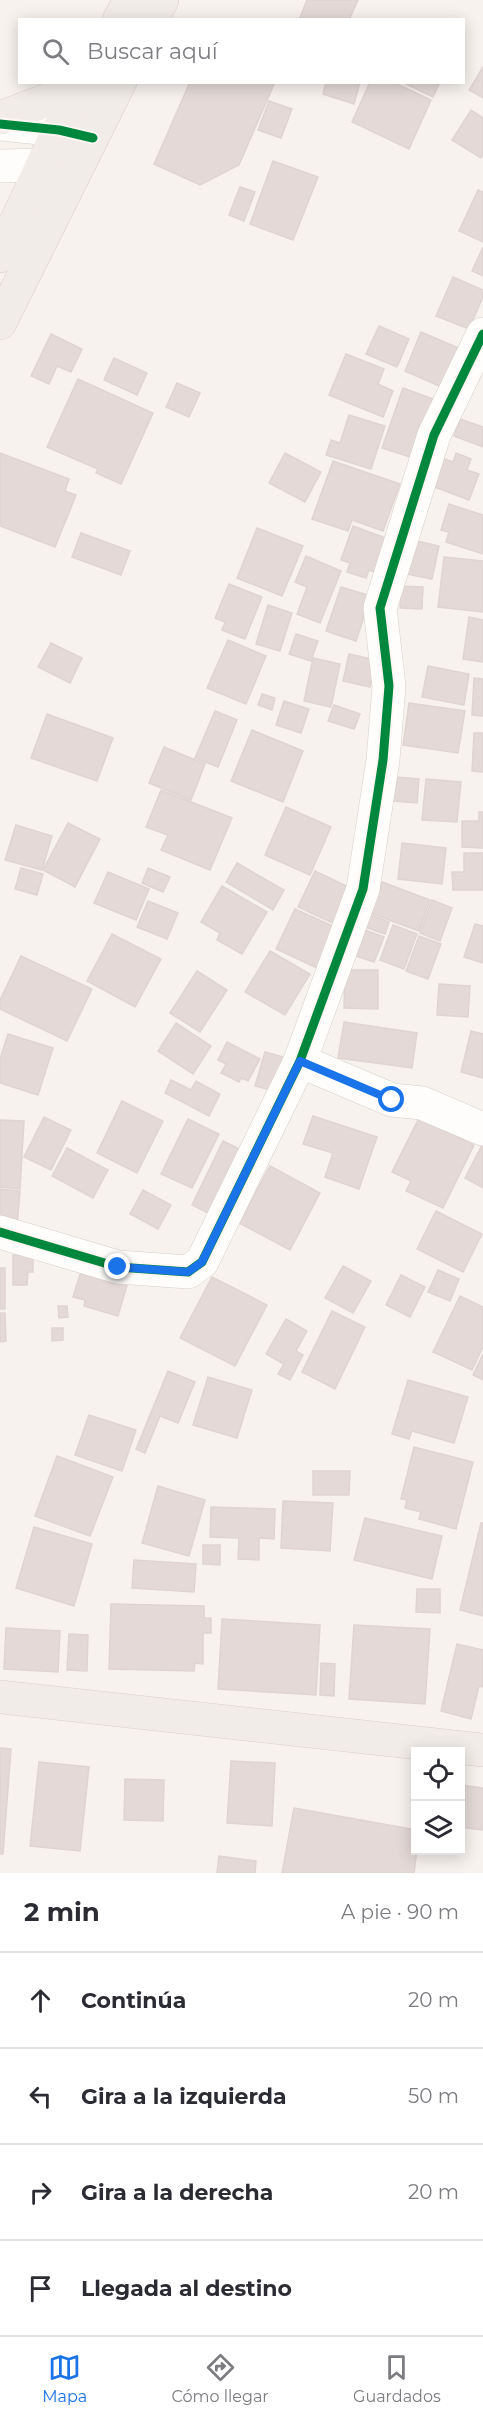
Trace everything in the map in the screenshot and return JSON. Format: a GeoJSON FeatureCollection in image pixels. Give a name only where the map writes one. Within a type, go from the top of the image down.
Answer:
{"type":"FeatureCollection","features":[{"type":"Feature","properties":{"kind":"main road"},"geometry":{"type":"LineString","coordinates":[[120,18],[130,0]]}},
{"type":"Feature","properties":{"kind":"main road"},"geometry":{"type":"LineString","coordinates":[[153,18],[162,0]]}},
{"type":"Feature","properties":{"kind":"main road"},"geometry":{"type":"LineString","coordinates":[[0,118],[84,84]]}},
{"type":"Feature","properties":{"kind":"main road"},"geometry":{"type":"LineString","coordinates":[[0,256],[59,130],[84,84]]}},
{"type":"Feature","properties":{"kind":"main road"},"geometry":{"type":"LineString","coordinates":[[0,323],[119,84]]}},
{"type":"Feature","properties":{"kind":"main road"},"geometry":{"type":"LineString","coordinates":[[0,1697],[483,1750]]}},
{"type":"Feature","properties":{"kind":"street"},"geometry":{"type":"LineString","coordinates":[[0,124],[59,130],[93,138]]}},
{"type":"Feature","properties":{"kind":"street"},"geometry":{"type":"LineString","coordinates":[[0,166],[43,165],[75,173]]}},
{"type":"Feature","properties":{"kind":"street"},"geometry":{"type":"LineString","coordinates":[[0,1232],[118,1267],[188,1272],[202,1262],[300,1061],[363,889],[383,760],[389,686],[380,608],[434,435],[483,334]]}},
{"type":"Feature","properties":{"kind":"street"},"geometry":{"type":"LineString","coordinates":[[300,1061],[392,1100],[422,1103],[483,1129]]}},
{"type":"Feature","properties":{"kind":"building"},"geometry":{"type":"Polygon","coordinates":[[[307,0],[358,0],[350,18],[300,18],[307,0]]]}},
{"type":"Feature","properties":{"kind":"building"},"geometry":{"type":"Polygon","coordinates":[[[483,67],[483,98],[469,90],[483,67]]]}},
{"type":"Feature","properties":{"kind":"building"},"geometry":{"type":"Polygon","coordinates":[[[189,84],[274,84],[239,165],[200,185],[154,164],[189,84]]]}},
{"type":"Feature","properties":{"kind":"building"},"geometry":{"type":"Polygon","coordinates":[[[326,84],[359,84],[354,104],[323,94],[326,84]]]}},
{"type":"Feature","properties":{"kind":"building"},"geometry":{"type":"Polygon","coordinates":[[[369,84],[397,84],[431,100],[409,149],[352,122],[369,84]]]}},
{"type":"Feature","properties":{"kind":"building"},"geometry":{"type":"Polygon","coordinates":[[[406,84],[439,84],[433,97],[406,84]]]}},
{"type":"Feature","properties":{"kind":"building"},"geometry":{"type":"Polygon","coordinates":[[[269,101],[292,109],[281,138],[258,130],[269,101]]]}},
{"type":"Feature","properties":{"kind":"building"},"geometry":{"type":"Polygon","coordinates":[[[471,110],[483,118],[481,158],[452,140],[471,110]]]}},
{"type":"Feature","properties":{"kind":"building"},"geometry":{"type":"Polygon","coordinates":[[[273,161],[318,177],[293,240],[250,224],[273,161]]]}},
{"type":"Feature","properties":{"kind":"building"},"geometry":{"type":"Polygon","coordinates":[[[240,187],[255,192],[244,221],[229,215],[240,187]]]}},
{"type":"Feature","properties":{"kind":"building"},"geometry":{"type":"Polygon","coordinates":[[[478,190],[483,192],[483,242],[459,231],[478,190]]]}},
{"type":"Feature","properties":{"kind":"building"},"geometry":{"type":"Polygon","coordinates":[[[483,247],[483,276],[472,271],[483,247]]]}},
{"type":"Feature","properties":{"kind":"building"},"geometry":{"type":"Polygon","coordinates":[[[453,277],[483,290],[483,297],[469,329],[436,316],[453,277]]]}},
{"type":"Feature","properties":{"kind":"building"},"geometry":{"type":"Polygon","coordinates":[[[379,326],[409,339],[397,367],[366,354],[379,326]]]}},
{"type":"Feature","properties":{"kind":"building"},"geometry":{"type":"Polygon","coordinates":[[[421,332],[463,350],[446,389],[405,371],[421,332]]]}},
{"type":"Feature","properties":{"kind":"building"},"geometry":{"type":"Polygon","coordinates":[[[51,334],[82,349],[71,372],[57,366],[49,384],[31,376],[51,334]]]}},
{"type":"Feature","properties":{"kind":"building"},"geometry":{"type":"Polygon","coordinates":[[[346,354],[384,369],[378,384],[393,391],[383,417],[329,395],[346,354]]]}},
{"type":"Feature","properties":{"kind":"building"},"geometry":{"type":"Polygon","coordinates":[[[114,358],[147,373],[137,395],[104,380],[114,358]]]}},
{"type":"Feature","properties":{"kind":"building"},"geometry":{"type":"Polygon","coordinates":[[[78,379],[153,413],[121,484],[96,473],[98,469],[47,447],[78,379]]]}},
{"type":"Feature","properties":{"kind":"building"},"geometry":{"type":"Polygon","coordinates":[[[177,383],[200,393],[189,417],[166,407],[177,383]]]}},
{"type":"Feature","properties":{"kind":"building"},"geometry":{"type":"Polygon","coordinates":[[[403,388],[433,399],[413,458],[382,448],[403,388]]]}},
{"type":"Feature","properties":{"kind":"building"},"geometry":{"type":"Polygon","coordinates":[[[349,415],[385,426],[371,469],[326,455],[331,440],[340,443],[349,415]]]}},
{"type":"Feature","properties":{"kind":"building"},"geometry":{"type":"Polygon","coordinates":[[[460,419],[483,427],[483,447],[454,436],[460,419]]]}},
{"type":"Feature","properties":{"kind":"building"},"geometry":{"type":"Polygon","coordinates":[[[0,453],[69,479],[65,491],[76,495],[55,547],[0,526],[0,453]]]}},
{"type":"Feature","properties":{"kind":"building"},"geometry":{"type":"Polygon","coordinates":[[[285,453],[321,472],[305,502],[269,483],[285,453]]]}},
{"type":"Feature","properties":{"kind":"building"},"geometry":{"type":"Polygon","coordinates":[[[456,453],[471,459],[467,470],[479,474],[469,500],[427,484],[437,456],[453,462],[456,453]]]}},
{"type":"Feature","properties":{"kind":"building"},"geometry":{"type":"Polygon","coordinates":[[[333,461],[400,484],[383,531],[352,520],[348,531],[312,519],[333,461]]]}},
{"type":"Feature","properties":{"kind":"building"},"geometry":{"type":"Polygon","coordinates":[[[449,504],[483,515],[483,554],[446,542],[449,532],[441,530],[449,504]]]}},
{"type":"Feature","properties":{"kind":"building"},"geometry":{"type":"Polygon","coordinates":[[[353,526],[391,540],[379,574],[369,570],[366,578],[347,572],[350,563],[341,560],[353,526]]]}},
{"type":"Feature","properties":{"kind":"building"},"geometry":{"type":"Polygon","coordinates":[[[257,528],[303,546],[282,596],[237,578],[257,528]]]}},
{"type":"Feature","properties":{"kind":"building"},"geometry":{"type":"Polygon","coordinates":[[[81,533],[130,551],[121,575],[72,557],[81,533]]]}},
{"type":"Feature","properties":{"kind":"building"},"geometry":{"type":"Polygon","coordinates":[[[413,540],[439,546],[432,579],[406,574],[413,540]]]}},
{"type":"Feature","properties":{"kind":"building"},"geometry":{"type":"Polygon","coordinates":[[[306,556],[341,571],[320,623],[297,614],[307,587],[295,582],[306,556]]]}},
{"type":"Feature","properties":{"kind":"building"},"geometry":{"type":"Polygon","coordinates":[[[444,557],[483,561],[483,612],[438,607],[444,557]]]}},
{"type":"Feature","properties":{"kind":"building"},"geometry":{"type":"Polygon","coordinates":[[[229,584],[262,597],[245,639],[222,630],[225,622],[215,618],[229,584]]]}},
{"type":"Feature","properties":{"kind":"building"},"geometry":{"type":"Polygon","coordinates":[[[401,586],[423,587],[422,609],[400,608],[401,586]]]}},
{"type":"Feature","properties":{"kind":"building"},"geometry":{"type":"Polygon","coordinates":[[[341,587],[371,596],[356,641],[326,631],[341,587]]]}},
{"type":"Feature","properties":{"kind":"building"},"geometry":{"type":"Polygon","coordinates":[[[268,605],[292,613],[280,651],[256,644],[268,605]]]}},
{"type":"Feature","properties":{"kind":"building"},"geometry":{"type":"Polygon","coordinates":[[[469,617],[483,620],[483,662],[463,659],[469,617]]]}},
{"type":"Feature","properties":{"kind":"building"},"geometry":{"type":"Polygon","coordinates":[[[296,634],[318,641],[311,661],[289,654],[296,634]]]}},
{"type":"Feature","properties":{"kind":"building"},"geometry":{"type":"Polygon","coordinates":[[[228,640],[266,656],[246,704],[207,688],[228,640]]]}},
{"type":"Feature","properties":{"kind":"building"},"geometry":{"type":"Polygon","coordinates":[[[51,643],[82,658],[70,683],[38,667],[51,643]]]}},
{"type":"Feature","properties":{"kind":"building"},"geometry":{"type":"Polygon","coordinates":[[[349,654],[376,660],[370,687],[343,681],[349,654]]]}},
{"type":"Feature","properties":{"kind":"building"},"geometry":{"type":"Polygon","coordinates":[[[313,658],[340,664],[331,707],[304,701],[313,658]]]}},
{"type":"Feature","properties":{"kind":"building"},"geometry":{"type":"Polygon","coordinates":[[[428,666],[469,674],[464,705],[422,697],[428,666]]]}},
{"type":"Feature","properties":{"kind":"building"},"geometry":{"type":"Polygon","coordinates":[[[474,678],[483,679],[483,716],[472,715],[474,678]]]}},
{"type":"Feature","properties":{"kind":"building"},"geometry":{"type":"Polygon","coordinates":[[[262,694],[275,698],[272,710],[258,705],[262,694]]]}},
{"type":"Feature","properties":{"kind":"building"},"geometry":{"type":"Polygon","coordinates":[[[284,701],[309,709],[301,733],[276,725],[284,701]]]}},
{"type":"Feature","properties":{"kind":"building"},"geometry":{"type":"Polygon","coordinates":[[[409,703],[465,711],[458,753],[403,745],[409,703]]]}},
{"type":"Feature","properties":{"kind":"building"},"geometry":{"type":"Polygon","coordinates":[[[334,705],[360,714],[354,729],[328,721],[334,705]]]}},
{"type":"Feature","properties":{"kind":"building"},"geometry":{"type":"Polygon","coordinates":[[[215,711],[237,720],[218,767],[195,758],[215,711]]]}},
{"type":"Feature","properties":{"kind":"building"},"geometry":{"type":"Polygon","coordinates":[[[47,714],[113,738],[97,781],[31,758],[47,714]]]}},
{"type":"Feature","properties":{"kind":"building"},"geometry":{"type":"Polygon","coordinates":[[[252,730],[303,751],[283,802],[231,781],[252,730]]]}},
{"type":"Feature","properties":{"kind":"building"},"geometry":{"type":"Polygon","coordinates":[[[474,733],[483,733],[483,772],[472,771],[474,733]]]}},
{"type":"Feature","properties":{"kind":"building"},"geometry":{"type":"Polygon","coordinates":[[[164,747],[205,764],[191,800],[149,783],[164,747]]]}},
{"type":"Feature","properties":{"kind":"building"},"geometry":{"type":"Polygon","coordinates":[[[396,777],[419,779],[417,803],[393,801],[396,777]]]}},
{"type":"Feature","properties":{"kind":"building"},"geometry":{"type":"Polygon","coordinates":[[[426,779],[461,782],[457,822],[422,820],[426,779]]]}},
{"type":"Feature","properties":{"kind":"building"},"geometry":{"type":"Polygon","coordinates":[[[161,790],[232,818],[210,870],[161,850],[168,835],[146,827],[161,790]]]}},
{"type":"Feature","properties":{"kind":"building"},"geometry":{"type":"Polygon","coordinates":[[[286,807],[331,827],[310,875],[265,855],[286,807]]]}},
{"type":"Feature","properties":{"kind":"building"},"geometry":{"type":"Polygon","coordinates":[[[479,812],[483,812],[483,848],[462,847],[462,821],[479,821],[479,812]]]}},
{"type":"Feature","properties":{"kind":"building"},"geometry":{"type":"Polygon","coordinates":[[[68,823],[100,839],[75,887],[43,870],[68,823]]]}},
{"type":"Feature","properties":{"kind":"building"},"geometry":{"type":"Polygon","coordinates":[[[16,825],[52,836],[42,870],[5,860],[16,825]]]}},
{"type":"Feature","properties":{"kind":"building"},"geometry":{"type":"Polygon","coordinates":[[[402,843],[446,848],[442,884],[398,879],[402,843]]]}},
{"type":"Feature","properties":{"kind":"building"},"geometry":{"type":"Polygon","coordinates":[[[464,853],[483,853],[483,890],[453,890],[452,872],[464,872],[464,853]]]}},
{"type":"Feature","properties":{"kind":"building"},"geometry":{"type":"Polygon","coordinates":[[[237,863],[284,890],[273,910],[226,882],[237,863]]]}},
{"type":"Feature","properties":{"kind":"building"},"geometry":{"type":"Polygon","coordinates":[[[21,868],[43,874],[37,895],[15,889],[21,868]]]}},
{"type":"Feature","properties":{"kind":"building"},"geometry":{"type":"Polygon","coordinates":[[[148,868],[170,877],[163,892],[142,883],[148,868]]]}},
{"type":"Feature","properties":{"kind":"building"},"geometry":{"type":"Polygon","coordinates":[[[315,871],[355,890],[339,926],[298,907],[315,871]]]}},
{"type":"Feature","properties":{"kind":"building"},"geometry":{"type":"Polygon","coordinates":[[[108,872],[149,889],[136,920],[94,903],[108,872]]]}},
{"type":"Feature","properties":{"kind":"building"},"geometry":{"type":"Polygon","coordinates":[[[382,882],[430,900],[419,931],[370,913],[382,882]]]}},
{"type":"Feature","properties":{"kind":"building"},"geometry":{"type":"Polygon","coordinates":[[[222,886],[267,912],[242,954],[217,940],[220,933],[201,922],[222,886]]]}},
{"type":"Feature","properties":{"kind":"building"},"geometry":{"type":"Polygon","coordinates":[[[432,900],[452,908],[440,941],[420,933],[432,900]]]}},
{"type":"Feature","properties":{"kind":"building"},"geometry":{"type":"Polygon","coordinates":[[[148,901],[178,913],[167,939],[137,927],[148,901]]]}},
{"type":"Feature","properties":{"kind":"building"},"geometry":{"type":"Polygon","coordinates":[[[295,909],[337,928],[319,969],[276,949],[295,909]]]}},
{"type":"Feature","properties":{"kind":"building"},"geometry":{"type":"Polygon","coordinates":[[[370,915],[389,922],[385,934],[365,927],[370,915]]]}},
{"type":"Feature","properties":{"kind":"building"},"geometry":{"type":"Polygon","coordinates":[[[475,924],[483,926],[483,963],[464,957],[475,924]]]}},
{"type":"Feature","properties":{"kind":"building"},"geometry":{"type":"Polygon","coordinates":[[[393,925],[417,934],[404,969],[380,960],[393,925]]]}},
{"type":"Feature","properties":{"kind":"building"},"geometry":{"type":"Polygon","coordinates":[[[365,930],[384,937],[374,962],[356,956],[365,930]]]}},
{"type":"Feature","properties":{"kind":"building"},"geometry":{"type":"Polygon","coordinates":[[[112,934],[161,959],[135,1007],[87,981],[112,934]]]}},
{"type":"Feature","properties":{"kind":"building"},"geometry":{"type":"Polygon","coordinates":[[[419,936],[441,944],[428,979],[406,971],[419,936]]]}},
{"type":"Feature","properties":{"kind":"building"},"geometry":{"type":"Polygon","coordinates":[[[270,951],[310,974],[285,1015],[245,992],[270,951]]]}},
{"type":"Feature","properties":{"kind":"building"},"geometry":{"type":"Polygon","coordinates":[[[21,956],[92,989],[67,1041],[0,1009],[0,1000],[21,956]]]}},
{"type":"Feature","properties":{"kind":"building"},"geometry":{"type":"Polygon","coordinates":[[[345,970],[378,970],[378,1009],[344,1008],[345,970]]]}},
{"type":"Feature","properties":{"kind":"building"},"geometry":{"type":"Polygon","coordinates":[[[197,971],[227,990],[200,1032],[170,1013],[197,971]]]}},
{"type":"Feature","properties":{"kind":"building"},"geometry":{"type":"Polygon","coordinates":[[[439,984],[470,986],[468,1017],[437,1015],[439,984]]]}},
{"type":"Feature","properties":{"kind":"building"},"geometry":{"type":"Polygon","coordinates":[[[344,1022],[417,1033],[412,1068],[338,1058],[344,1022]]]}},
{"type":"Feature","properties":{"kind":"building"},"geometry":{"type":"Polygon","coordinates":[[[176,1023],[211,1046],[193,1074],[158,1051],[176,1023]]]}},
{"type":"Feature","properties":{"kind":"building"},"geometry":{"type":"Polygon","coordinates":[[[471,1031],[483,1034],[483,1078],[461,1072],[471,1031]]]}},
{"type":"Feature","properties":{"kind":"building"},"geometry":{"type":"Polygon","coordinates":[[[8,1034],[53,1048],[38,1095],[0,1083],[0,1059],[8,1034]]]}},
{"type":"Feature","properties":{"kind":"building"},"geometry":{"type":"Polygon","coordinates":[[[227,1042],[260,1059],[248,1081],[241,1078],[239,1082],[221,1073],[226,1064],[218,1060],[227,1042]]]}},
{"type":"Feature","properties":{"kind":"building"},"geometry":{"type":"Polygon","coordinates":[[[265,1052],[287,1058],[279,1092],[255,1086],[265,1052]]]}},
{"type":"Feature","properties":{"kind":"building"},"geometry":{"type":"Polygon","coordinates":[[[171,1080],[191,1090],[196,1081],[220,1094],[209,1116],[165,1093],[171,1080]]]}},
{"type":"Feature","properties":{"kind":"building"},"geometry":{"type":"Polygon","coordinates":[[[122,1101],[163,1121],[137,1173],[97,1153],[122,1101]]]}},
{"type":"Feature","properties":{"kind":"building"},"geometry":{"type":"Polygon","coordinates":[[[313,1116],[377,1137],[359,1189],[325,1177],[333,1153],[303,1144],[313,1116]]]}},
{"type":"Feature","properties":{"kind":"building"},"geometry":{"type":"Polygon","coordinates":[[[44,1117],[71,1130],[51,1170],[24,1157],[44,1117]]]}},
{"type":"Feature","properties":{"kind":"building"},"geometry":{"type":"Polygon","coordinates":[[[419,1118],[474,1145],[443,1208],[406,1191],[411,1181],[392,1172],[419,1118]]]}},
{"type":"Feature","properties":{"kind":"building"},"geometry":{"type":"Polygon","coordinates":[[[188,1119],[219,1134],[192,1188],[161,1174],[188,1119]]]}},
{"type":"Feature","properties":{"kind":"building"},"geometry":{"type":"Polygon","coordinates":[[[0,1120],[24,1121],[20,1189],[0,1187],[0,1120]]]}},
{"type":"Feature","properties":{"kind":"building"},"geometry":{"type":"Polygon","coordinates":[[[223,1141],[250,1154],[218,1218],[192,1205],[223,1141]]]}},
{"type":"Feature","properties":{"kind":"building"},"geometry":{"type":"Polygon","coordinates":[[[483,1143],[483,1188],[465,1178],[483,1143]]]}},
{"type":"Feature","properties":{"kind":"building"},"geometry":{"type":"Polygon","coordinates":[[[67,1148],[108,1170],[93,1198],[52,1176],[67,1148]]]}},
{"type":"Feature","properties":{"kind":"building"},"geometry":{"type":"Polygon","coordinates":[[[270,1166],[320,1193],[290,1250],[239,1223],[270,1166]]]}},
{"type":"Feature","properties":{"kind":"building"},"geometry":{"type":"Polygon","coordinates":[[[0,1189],[20,1191],[17,1226],[0,1224],[0,1189]]]}},
{"type":"Feature","properties":{"kind":"building"},"geometry":{"type":"Polygon","coordinates":[[[143,1190],[171,1205],[158,1229],[130,1214],[143,1190]]]}},
{"type":"Feature","properties":{"kind":"building"},"geometry":{"type":"Polygon","coordinates":[[[436,1211],[482,1234],[463,1272],[417,1249],[436,1211]]]}},
{"type":"Feature","properties":{"kind":"building"},"geometry":{"type":"Polygon","coordinates":[[[13,1255],[33,1255],[33,1272],[28,1272],[27,1285],[13,1285],[13,1255]]]}},
{"type":"Feature","properties":{"kind":"building"},"geometry":{"type":"Polygon","coordinates":[[[343,1266],[371,1281],[353,1313],[325,1298],[343,1266]]]}},
{"type":"Feature","properties":{"kind":"building"},"geometry":{"type":"Polygon","coordinates":[[[0,1268],[5,1268],[5,1309],[0,1309],[0,1268]]]}},
{"type":"Feature","properties":{"kind":"building"},"geometry":{"type":"Polygon","coordinates":[[[82,1268],[128,1282],[118,1316],[84,1306],[85,1300],[73,1297],[82,1268]]]}},
{"type":"Feature","properties":{"kind":"building"},"geometry":{"type":"Polygon","coordinates":[[[438,1270],[459,1279],[450,1301],[428,1292],[438,1270]]]}},
{"type":"Feature","properties":{"kind":"building"},"geometry":{"type":"Polygon","coordinates":[[[401,1275],[425,1287],[410,1317],[386,1305],[401,1275]]]}},
{"type":"Feature","properties":{"kind":"building"},"geometry":{"type":"Polygon","coordinates":[[[212,1277],[267,1305],[235,1366],[180,1338],[212,1277]]]}},
{"type":"Feature","properties":{"kind":"building"},"geometry":{"type":"Polygon","coordinates":[[[460,1296],[483,1307],[483,1347],[472,1370],[433,1352],[460,1296]]]}},
{"type":"Feature","properties":{"kind":"building"},"geometry":{"type":"Polygon","coordinates":[[[58,1306],[67,1306],[68,1317],[59,1318],[58,1306]]]}},
{"type":"Feature","properties":{"kind":"building"},"geometry":{"type":"Polygon","coordinates":[[[332,1311],[365,1327],[335,1389],[302,1372],[332,1311]]]}},
{"type":"Feature","properties":{"kind":"building"},"geometry":{"type":"Polygon","coordinates":[[[0,1313],[5,1313],[6,1341],[0,1342],[0,1313]]]}},
{"type":"Feature","properties":{"kind":"building"},"geometry":{"type":"Polygon","coordinates":[[[286,1319],[307,1331],[296,1351],[303,1355],[290,1380],[278,1374],[284,1364],[266,1354],[286,1319]]]}},
{"type":"Feature","properties":{"kind":"building"},"geometry":{"type":"Polygon","coordinates":[[[52,1328],[63,1328],[63,1340],[52,1341],[52,1328]]]}},
{"type":"Feature","properties":{"kind":"building"},"geometry":{"type":"Polygon","coordinates":[[[483,1354],[483,1380],[473,1375],[483,1354]]]}},
{"type":"Feature","properties":{"kind":"building"},"geometry":{"type":"Polygon","coordinates":[[[168,1371],[195,1382],[178,1423],[160,1416],[145,1453],[136,1449],[168,1371]]]}},
{"type":"Feature","properties":{"kind":"building"},"geometry":{"type":"Polygon","coordinates":[[[208,1377],[252,1390],[237,1438],[193,1425],[208,1377]]]}},
{"type":"Feature","properties":{"kind":"building"},"geometry":{"type":"Polygon","coordinates":[[[408,1380],[468,1397],[454,1443],[412,1431],[409,1439],[392,1434],[408,1380]]]}},
{"type":"Feature","properties":{"kind":"building"},"geometry":{"type":"Polygon","coordinates":[[[89,1415],[136,1430],[122,1471],[75,1455],[89,1415]]]}},
{"type":"Feature","properties":{"kind":"building"},"geometry":{"type":"Polygon","coordinates":[[[414,1447],[473,1462],[456,1529],[419,1519],[421,1512],[405,1508],[407,1500],[401,1499],[414,1447]]]}},
{"type":"Feature","properties":{"kind":"building"},"geometry":{"type":"Polygon","coordinates":[[[57,1456],[113,1477],[90,1536],[35,1516],[57,1456]]]}},
{"type":"Feature","properties":{"kind":"building"},"geometry":{"type":"Polygon","coordinates":[[[313,1471],[350,1471],[349,1495],[313,1495],[313,1471]]]}},
{"type":"Feature","properties":{"kind":"building"},"geometry":{"type":"Polygon","coordinates":[[[158,1486],[205,1500],[189,1556],[142,1543],[158,1486]]]}},
{"type":"Feature","properties":{"kind":"building"},"geometry":{"type":"Polygon","coordinates":[[[283,1501],[333,1503],[330,1551],[281,1548],[283,1501]]]}},
{"type":"Feature","properties":{"kind":"building"},"geometry":{"type":"Polygon","coordinates":[[[211,1507],[275,1509],[274,1539],[259,1538],[259,1560],[238,1559],[239,1538],[210,1537],[211,1507]]]}},
{"type":"Feature","properties":{"kind":"building"},"geometry":{"type":"Polygon","coordinates":[[[365,1518],[442,1536],[432,1579],[354,1560],[365,1518]]]}},
{"type":"Feature","properties":{"kind":"building"},"geometry":{"type":"Polygon","coordinates":[[[481,1523],[483,1523],[483,1616],[460,1610],[481,1523]]]}},
{"type":"Feature","properties":{"kind":"building"},"geometry":{"type":"Polygon","coordinates":[[[34,1527],[92,1544],[74,1606],[16,1588],[34,1527]]]}},
{"type":"Feature","properties":{"kind":"building"},"geometry":{"type":"Polygon","coordinates":[[[203,1545],[220,1545],[220,1565],[203,1564],[203,1545]]]}},
{"type":"Feature","properties":{"kind":"building"},"geometry":{"type":"Polygon","coordinates":[[[134,1560],[196,1564],[194,1592],[132,1588],[134,1560]]]}},
{"type":"Feature","properties":{"kind":"building"},"geometry":{"type":"Polygon","coordinates":[[[417,1589],[440,1589],[440,1613],[416,1612],[417,1589]]]}},
{"type":"Feature","properties":{"kind":"building"},"geometry":{"type":"Polygon","coordinates":[[[111,1604],[204,1606],[204,1618],[211,1618],[211,1633],[203,1633],[203,1664],[195,1663],[194,1671],[109,1669],[111,1604]]]}},
{"type":"Feature","properties":{"kind":"building"},"geometry":{"type":"Polygon","coordinates":[[[222,1619],[320,1625],[316,1695],[218,1689],[222,1619]]]}},
{"type":"Feature","properties":{"kind":"building"},"geometry":{"type":"Polygon","coordinates":[[[354,1625],[430,1629],[425,1704],[349,1699],[354,1625]]]}},
{"type":"Feature","properties":{"kind":"building"},"geometry":{"type":"Polygon","coordinates":[[[6,1628],[60,1631],[58,1672],[4,1669],[6,1628]]]}},
{"type":"Feature","properties":{"kind":"building"},"geometry":{"type":"Polygon","coordinates":[[[69,1634],[88,1635],[87,1671],[67,1670],[69,1634]]]}},
{"type":"Feature","properties":{"kind":"building"},"geometry":{"type":"Polygon","coordinates":[[[457,1644],[483,1650],[483,1687],[479,1686],[471,1719],[441,1711],[457,1644]]]}},
{"type":"Feature","properties":{"kind":"building"},"geometry":{"type":"Polygon","coordinates":[[[321,1663],[335,1664],[334,1696],[320,1695],[321,1663]]]}},
{"type":"Feature","properties":{"kind":"building"},"geometry":{"type":"Polygon","coordinates":[[[0,1748],[11,1749],[3,1854],[0,1854],[0,1748]]]}},
{"type":"Feature","properties":{"kind":"building"},"geometry":{"type":"Polygon","coordinates":[[[231,1761],[275,1763],[272,1826],[227,1823],[231,1761]]]}},
{"type":"Feature","properties":{"kind":"building"},"geometry":{"type":"Polygon","coordinates":[[[39,1762],[89,1767],[80,1851],[30,1846],[39,1762]]]}},
{"type":"Feature","properties":{"kind":"building"},"geometry":{"type":"Polygon","coordinates":[[[125,1779],[164,1780],[163,1821],[124,1820],[125,1779]]]}},
{"type":"Feature","properties":{"kind":"building"},"geometry":{"type":"Polygon","coordinates":[[[465,1786],[483,1788],[483,1830],[465,1828],[465,1786]]]}},
{"type":"Feature","properties":{"kind":"building"},"geometry":{"type":"Polygon","coordinates":[[[294,1808],[411,1829],[411,1855],[416,1855],[414,1873],[282,1873],[294,1808]]]}},
{"type":"Feature","properties":{"kind":"building"},"geometry":{"type":"Polygon","coordinates":[[[219,1856],[256,1861],[255,1873],[217,1873],[219,1856]]]}},
{"type":"Feature","properties":{"kind":"cycle path"},"geometry":{"type":"LineString","coordinates":[[0,124],[59,130],[93,138]]}},
{"type":"Feature","properties":{"kind":"cycle path"},"geometry":{"type":"LineString","coordinates":[[0,1232],[118,1267],[188,1272],[202,1262],[300,1061],[363,889],[383,760],[389,686],[380,608],[434,435],[483,334]]}},
{"type":"Feature","properties":{"kind":"route"},"geometry":{"type":"LineString","coordinates":[[118,1267],[188,1272],[202,1262],[300,1061],[392,1100]]}}]}
